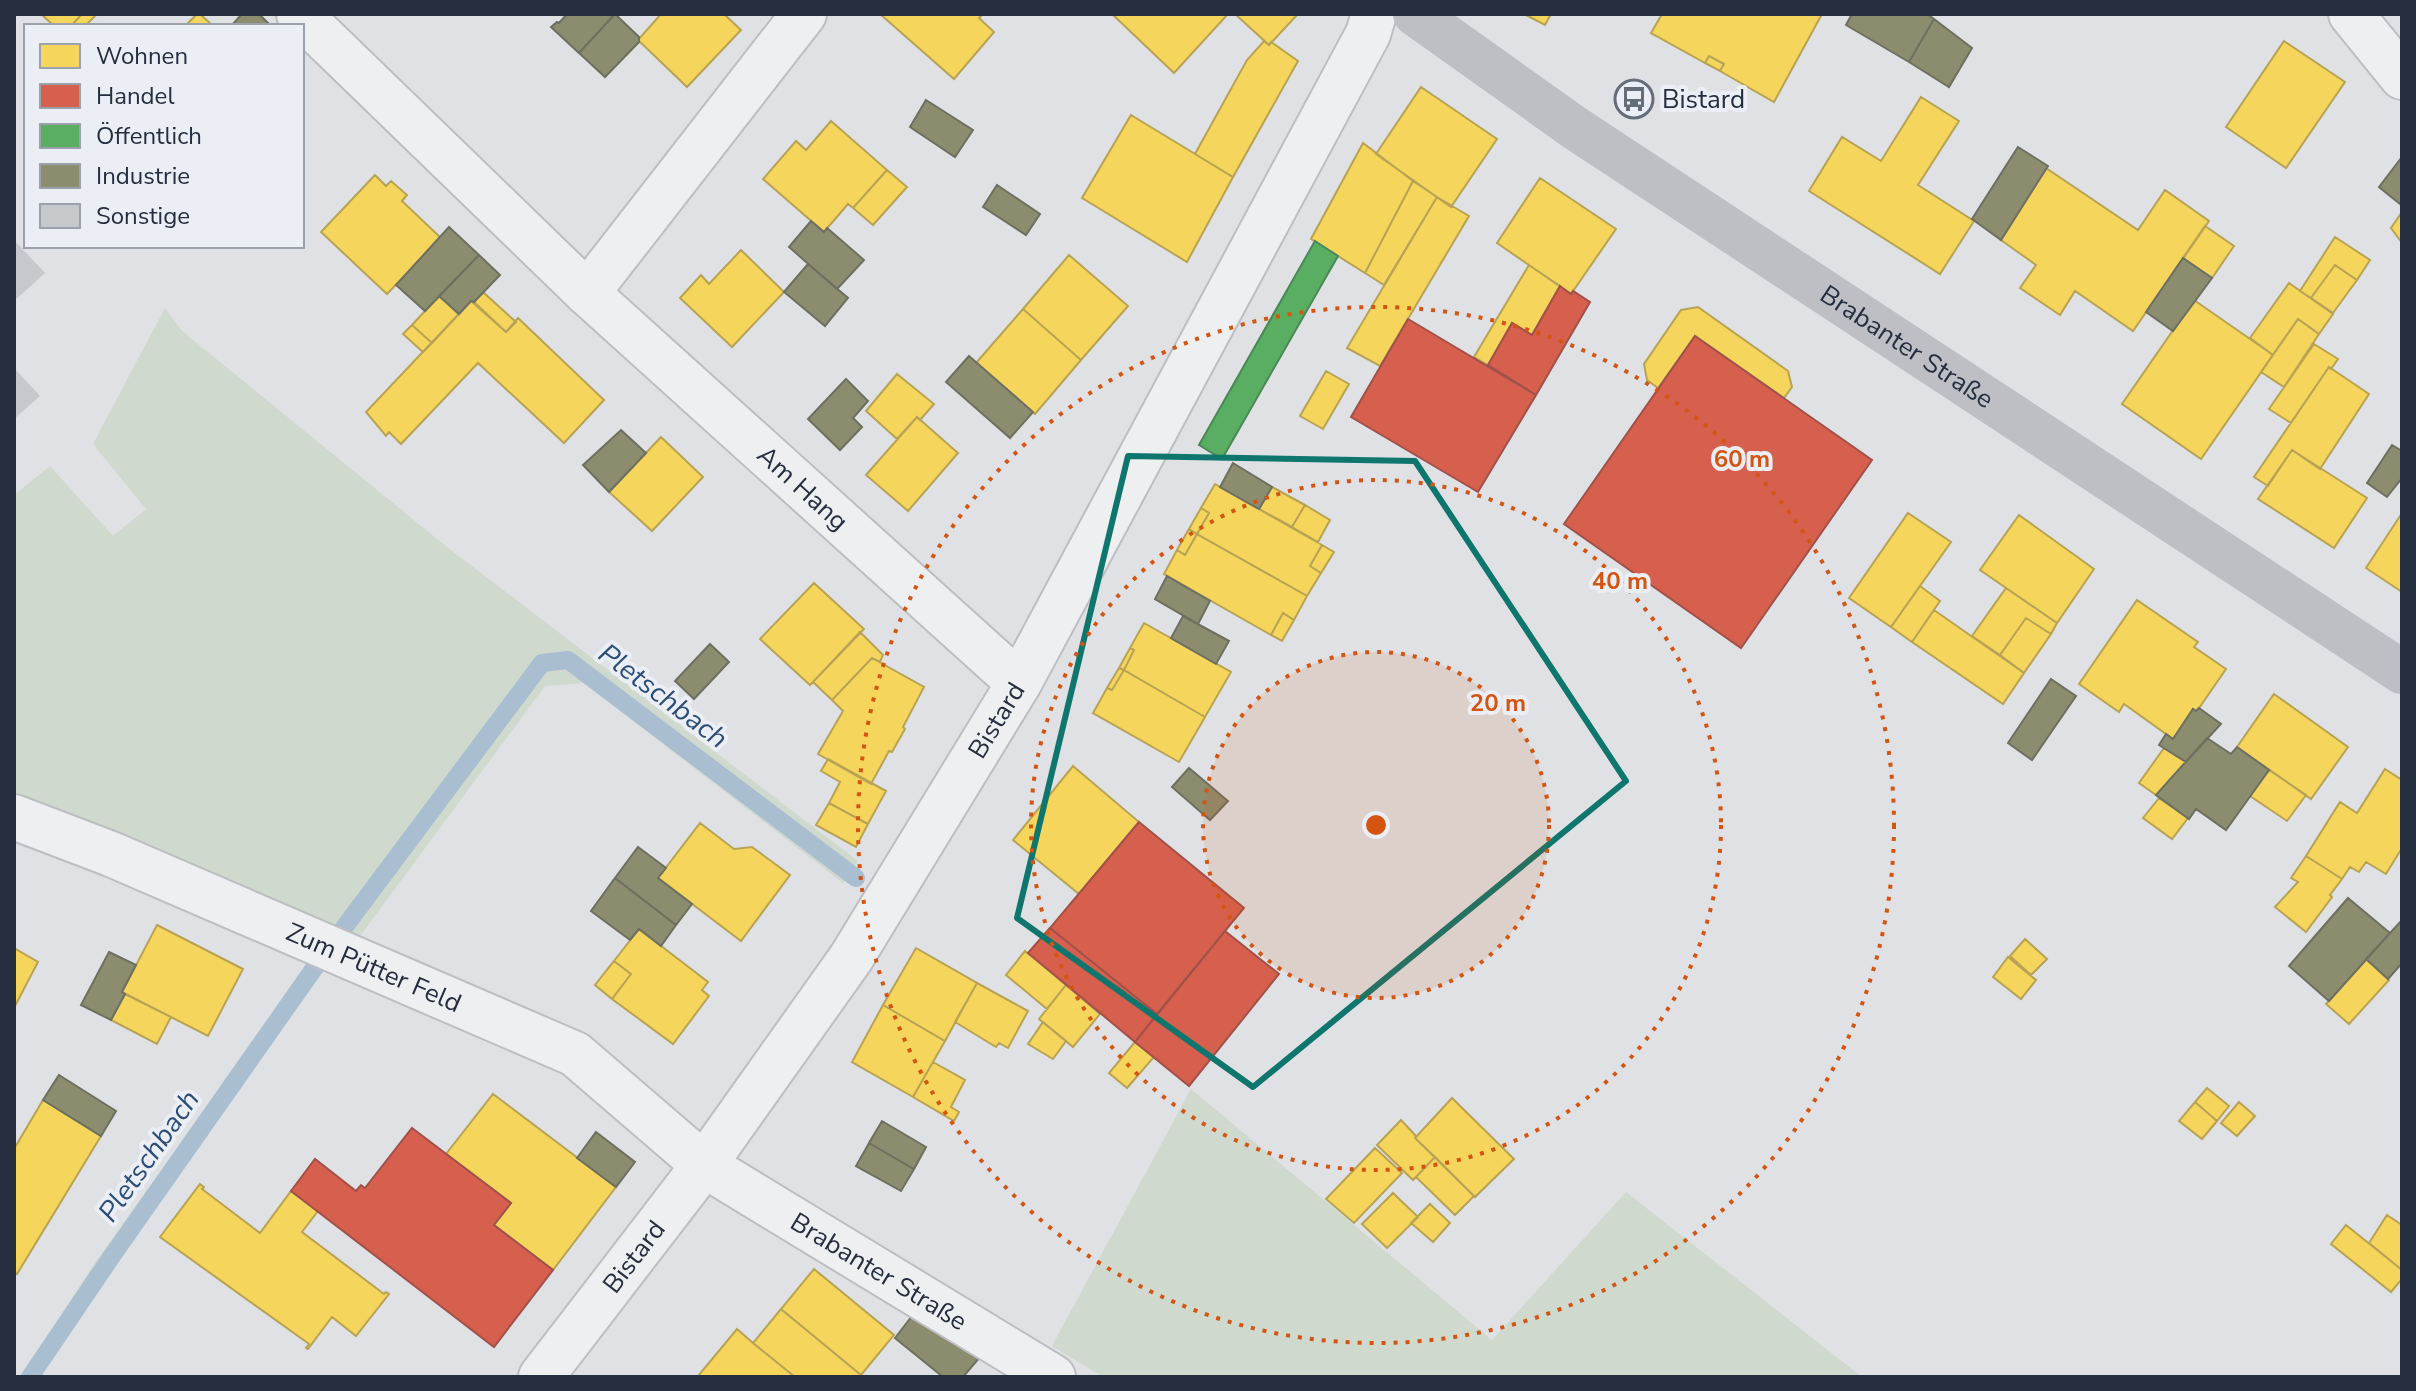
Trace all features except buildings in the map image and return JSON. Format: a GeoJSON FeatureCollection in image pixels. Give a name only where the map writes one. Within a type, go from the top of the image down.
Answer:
{"type":"FeatureCollection","features":[{"type":"Feature","properties":{"kind":"main road","name":"Brabanter Straße"},"geometry":{"type":"LineString","coordinates":[[1415,14],[1587,136],[2402,672]]}},
{"type":"Feature","properties":{"kind":"street","name":"Am Hang"},"geometry":{"type":"LineString","coordinates":[[299,14],[587,293],[1019,683]]}},
{"type":"Feature","properties":{"kind":"street"},"geometry":{"type":"LineString","coordinates":[[587,293],[804,14]]}},
{"type":"Feature","properties":{"kind":"street","name":"Bistard"},"geometry":{"type":"LineString","coordinates":[[541,1377],[704,1165],[851,958],[1019,683],[1368,34],[1374,14]]}},
{"type":"Feature","properties":{"kind":"street"},"geometry":{"type":"LineString","coordinates":[[2351,14],[2402,77]]}},
{"type":"Feature","properties":{"kind":"street","name":"Zum Pütter Feld"},"geometry":{"type":"LineString","coordinates":[[14,817],[111,854],[575,1054],[704,1165]]}},
{"type":"Feature","properties":{"kind":"street","name":"Brabanter Straße"},"geometry":{"type":"LineString","coordinates":[[704,1165],[1053,1377]]}},
{"type":"Feature","properties":{"kind":"highlighted area"},"geometry":{"type":"Polygon","coordinates":[[[1128,456],[1415,461],[1626,781],[1253,1087],[1017,918],[1128,456]]]}},
{"type":"Feature","properties":{"kind":"shaded area"},"geometry":{"type":"Polygon","coordinates":[[[165,308],[182,331],[447,547],[858,861],[843,883],[584,683],[545,686],[357,940],[14,798],[14,495],[50,466],[113,536],[146,509],[93,444],[165,308]]]}},
{"type":"Feature","properties":{"kind":"shaded area"},"geometry":{"type":"Polygon","coordinates":[[[311,961],[326,968],[105,1276],[40,1377],[21,1377],[94,1264],[311,961]]]}},
{"type":"Feature","properties":{"kind":"shaded area"},"geometry":{"type":"Polygon","coordinates":[[[1191,1089],[1492,1340],[1626,1192],[1862,1377],[1103,1377],[1052,1346],[1191,1089]]]}},
{"type":"Feature","properties":{"kind":"waterway","name":"Pletschbach"},"geometry":{"type":"LineString","coordinates":[[343,929],[542,663],[568,660],[856,878]]}},
{"type":"Feature","properties":{"kind":"waterway","name":"Pletschbach"},"geometry":{"type":"LineString","coordinates":[[30,1377],[315,967]]}},
{"type":"Feature","properties":{"kind":"place","name":"Bistard"},"geometry":{"type":"Point","coordinates":[1634,99]}}]}
